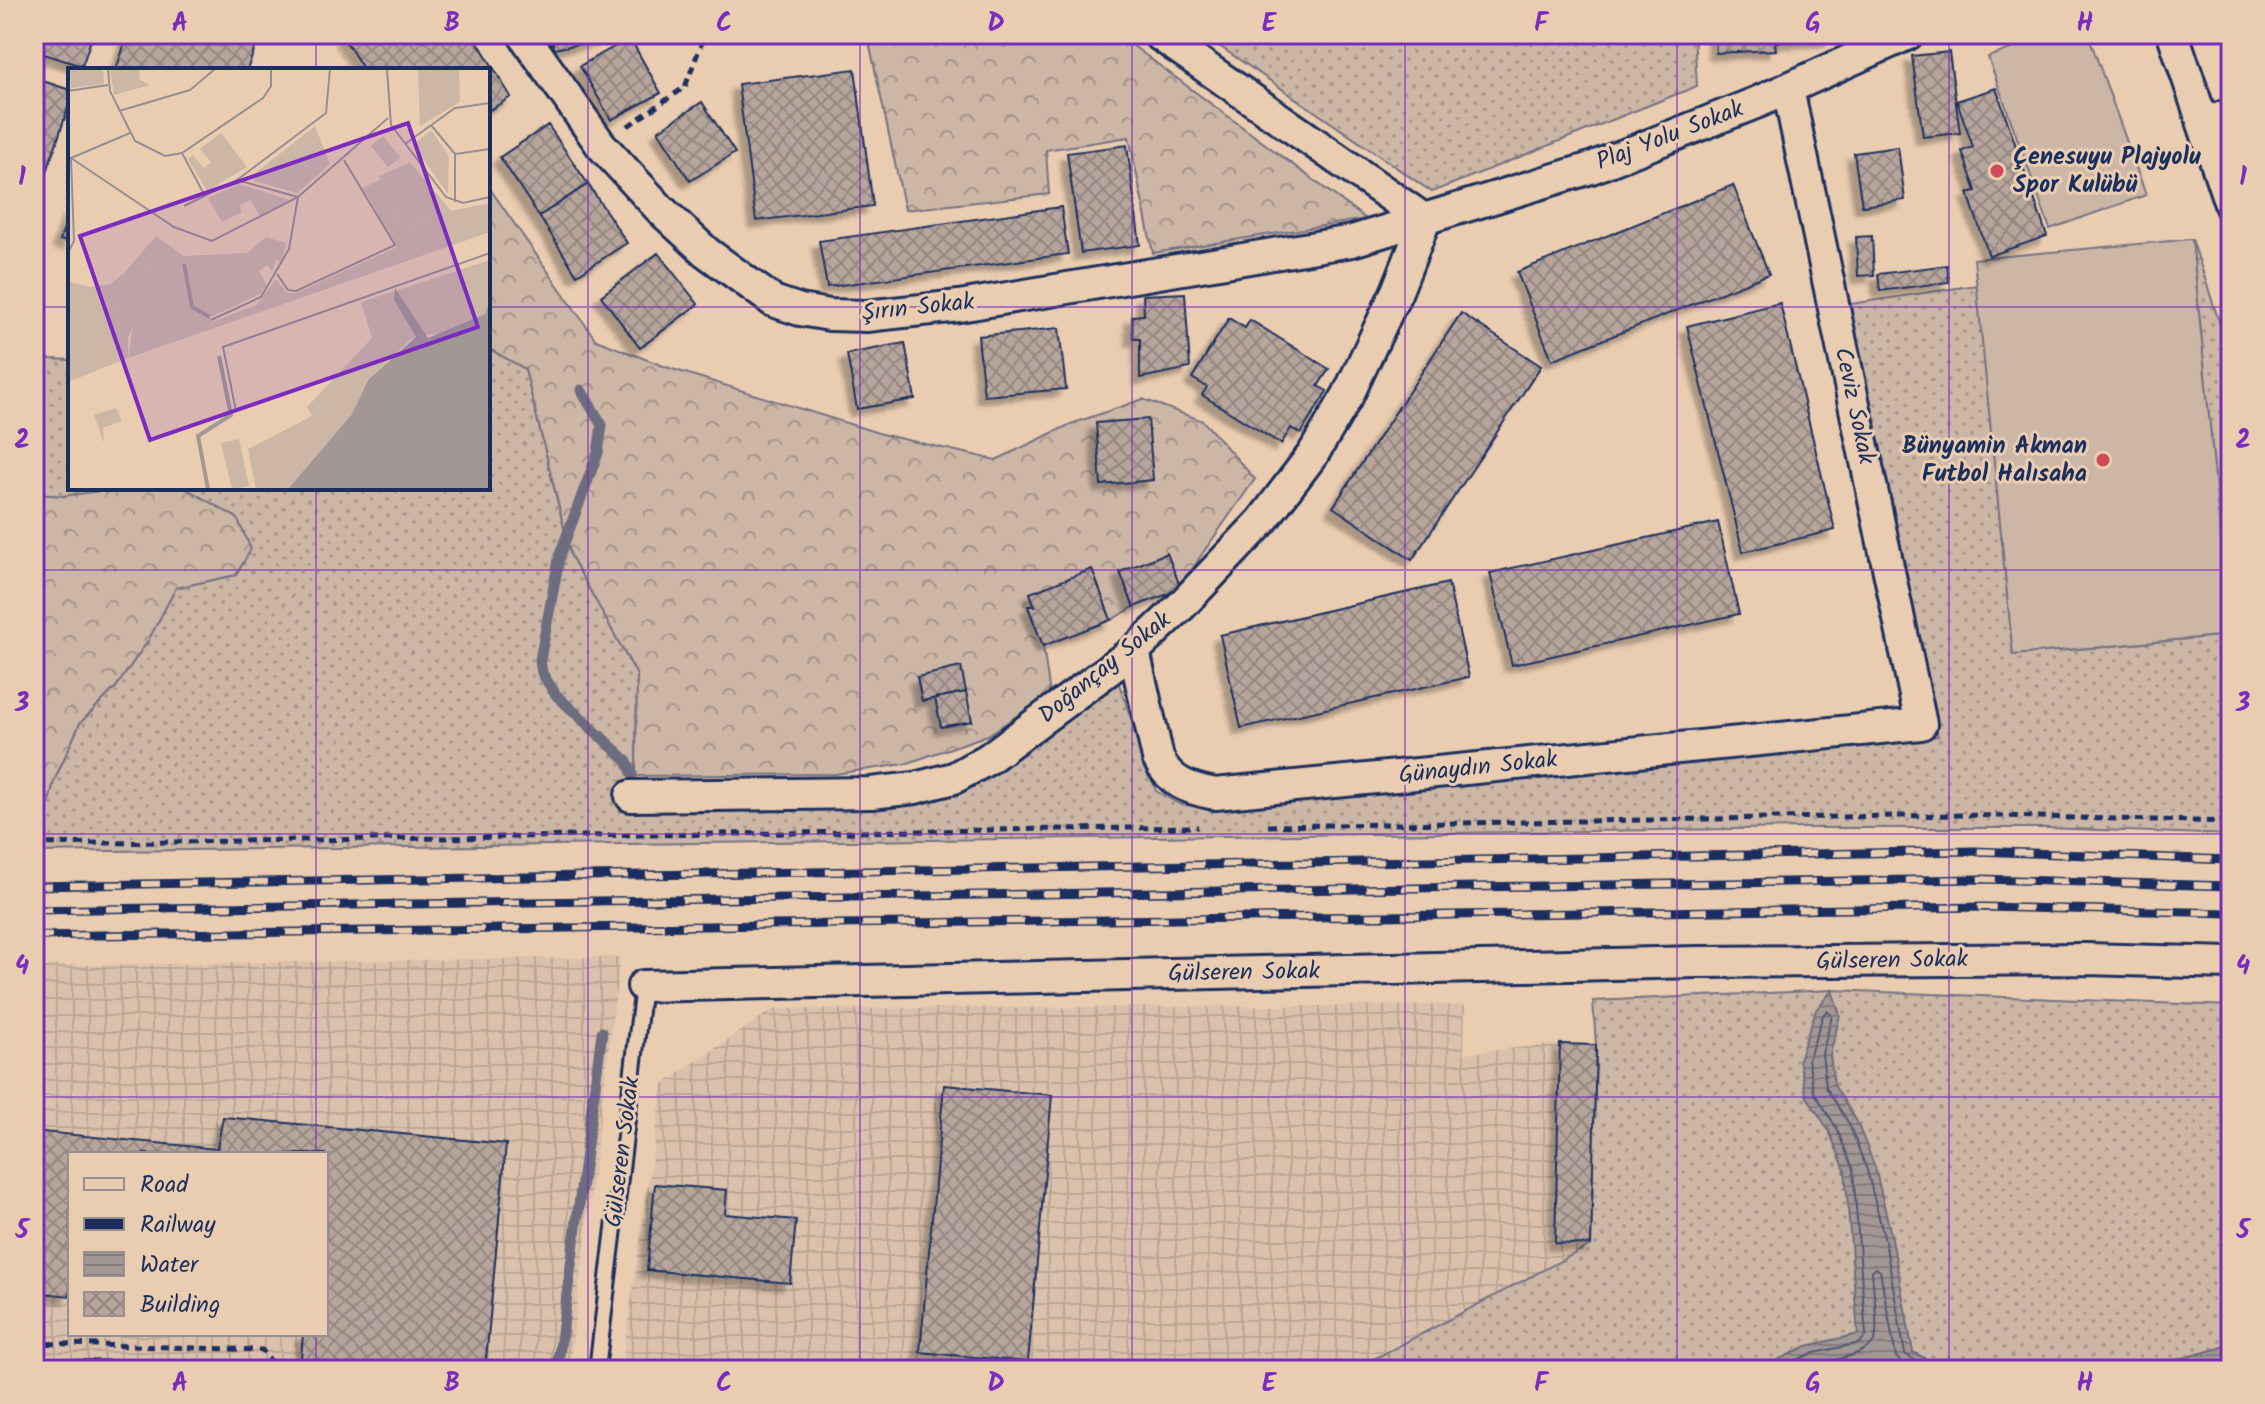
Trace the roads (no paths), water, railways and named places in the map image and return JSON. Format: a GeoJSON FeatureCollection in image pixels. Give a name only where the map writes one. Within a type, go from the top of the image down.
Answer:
{"type":"FeatureCollection","features":[{"type":"Feature","properties":{"kind":"street","name":"Şırın Sokak"},"geometry":{"type":"LineString","coordinates":[[523,34],[601,145],[661,210],[706,252],[747,284],[773,301],[800,310],[866,316],[959,306],[1352,241],[1425,220]]}},
{"type":"Feature","properties":{"kind":"street"},"geometry":{"type":"LineString","coordinates":[[1158,34],[1425,220]]}},
{"type":"Feature","properties":{"kind":"street","name":"Plaj Yolu Sokak"},"geometry":{"type":"LineString","coordinates":[[1425,220],[1591,168],[1788,89],[1908,34]]}},
{"type":"Feature","properties":{"kind":"street"},"geometry":{"type":"LineString","coordinates":[[2173,34],[2217,119],[2231,207]]}},
{"type":"Feature","properties":{"kind":"street","name":"Ceviz Sokak"},"geometry":{"type":"LineString","coordinates":[[1788,89],[1921,724]]}},
{"type":"Feature","properties":{"kind":"street","name":"Doğançay Sokak"},"geometry":{"type":"LineString","coordinates":[[631,796],[871,793],[915,788],[954,778],[988,759],[1134,651],[1262,521],[1313,454],[1348,395],[1397,291],[1425,220]]}},
{"type":"Feature","properties":{"kind":"street","name":"Günaydın Sokak"},"geometry":{"type":"LineString","coordinates":[[1134,651],[1158,758],[1165,773],[1179,784],[1215,794],[1921,724]]}},
{"type":"Feature","properties":{"kind":"street","name":"Gülseren Sokak"},"geometry":{"type":"LineString","coordinates":[[643,986],[1698,962],[2086,959],[2231,963]]}},
{"type":"Feature","properties":{"kind":"lane","name":"Gülseren Sokak"},"geometry":{"type":"LineString","coordinates":[[597,1370],[643,986]]}},
{"type":"Feature","properties":{"kind":"water"},"geometry":{"type":"Polygon","coordinates":[[[1832,990],[1840,1015],[1830,1055],[1834,1085],[1856,1120],[1875,1167],[1913,1352],[1935,1364],[1977,1370],[1757,1370],[1807,1346],[1858,1334],[1845,1170],[1829,1131],[1806,1095],[1799,1059],[1816,1010],[1832,990]]]}},
{"type":"Feature","properties":{"kind":"water"},"geometry":{"type":"Polygon","coordinates":[[[2231,1345],[2231,1370],[2139,1370],[2231,1345]]]}},
{"type":"Feature","properties":{"kind":"waterway"},"geometry":{"type":"LineString","coordinates":[[581,390],[602,425],[598,453],[560,554],[540,660],[542,673],[556,695],[627,761],[632,773]]}},
{"type":"Feature","properties":{"kind":"waterway"},"geometry":{"type":"LineString","coordinates":[[557,1370],[602,1032]]}},
{"type":"Feature","properties":{"kind":"railway"},"geometry":{"type":"LineString","coordinates":[[34,886],[1974,851],[2231,860]]}},
{"type":"Feature","properties":{"kind":"railway"},"geometry":{"type":"LineString","coordinates":[[34,910],[1979,879],[2231,886]]}},
{"type":"Feature","properties":{"kind":"railway"},"geometry":{"type":"LineString","coordinates":[[34,936],[1985,907],[2231,913]]}},
{"type":"Feature","properties":{"kind":"place","name":"Çenesuyu Plajyolu Spor Kulübü"},"geometry":{"type":"Point","coordinates":[1997,171]}},
{"type":"Feature","properties":{"kind":"place","name":"Bünyamin Akman Futbol Halısaha"},"geometry":{"type":"Point","coordinates":[2103,460]}}]}
